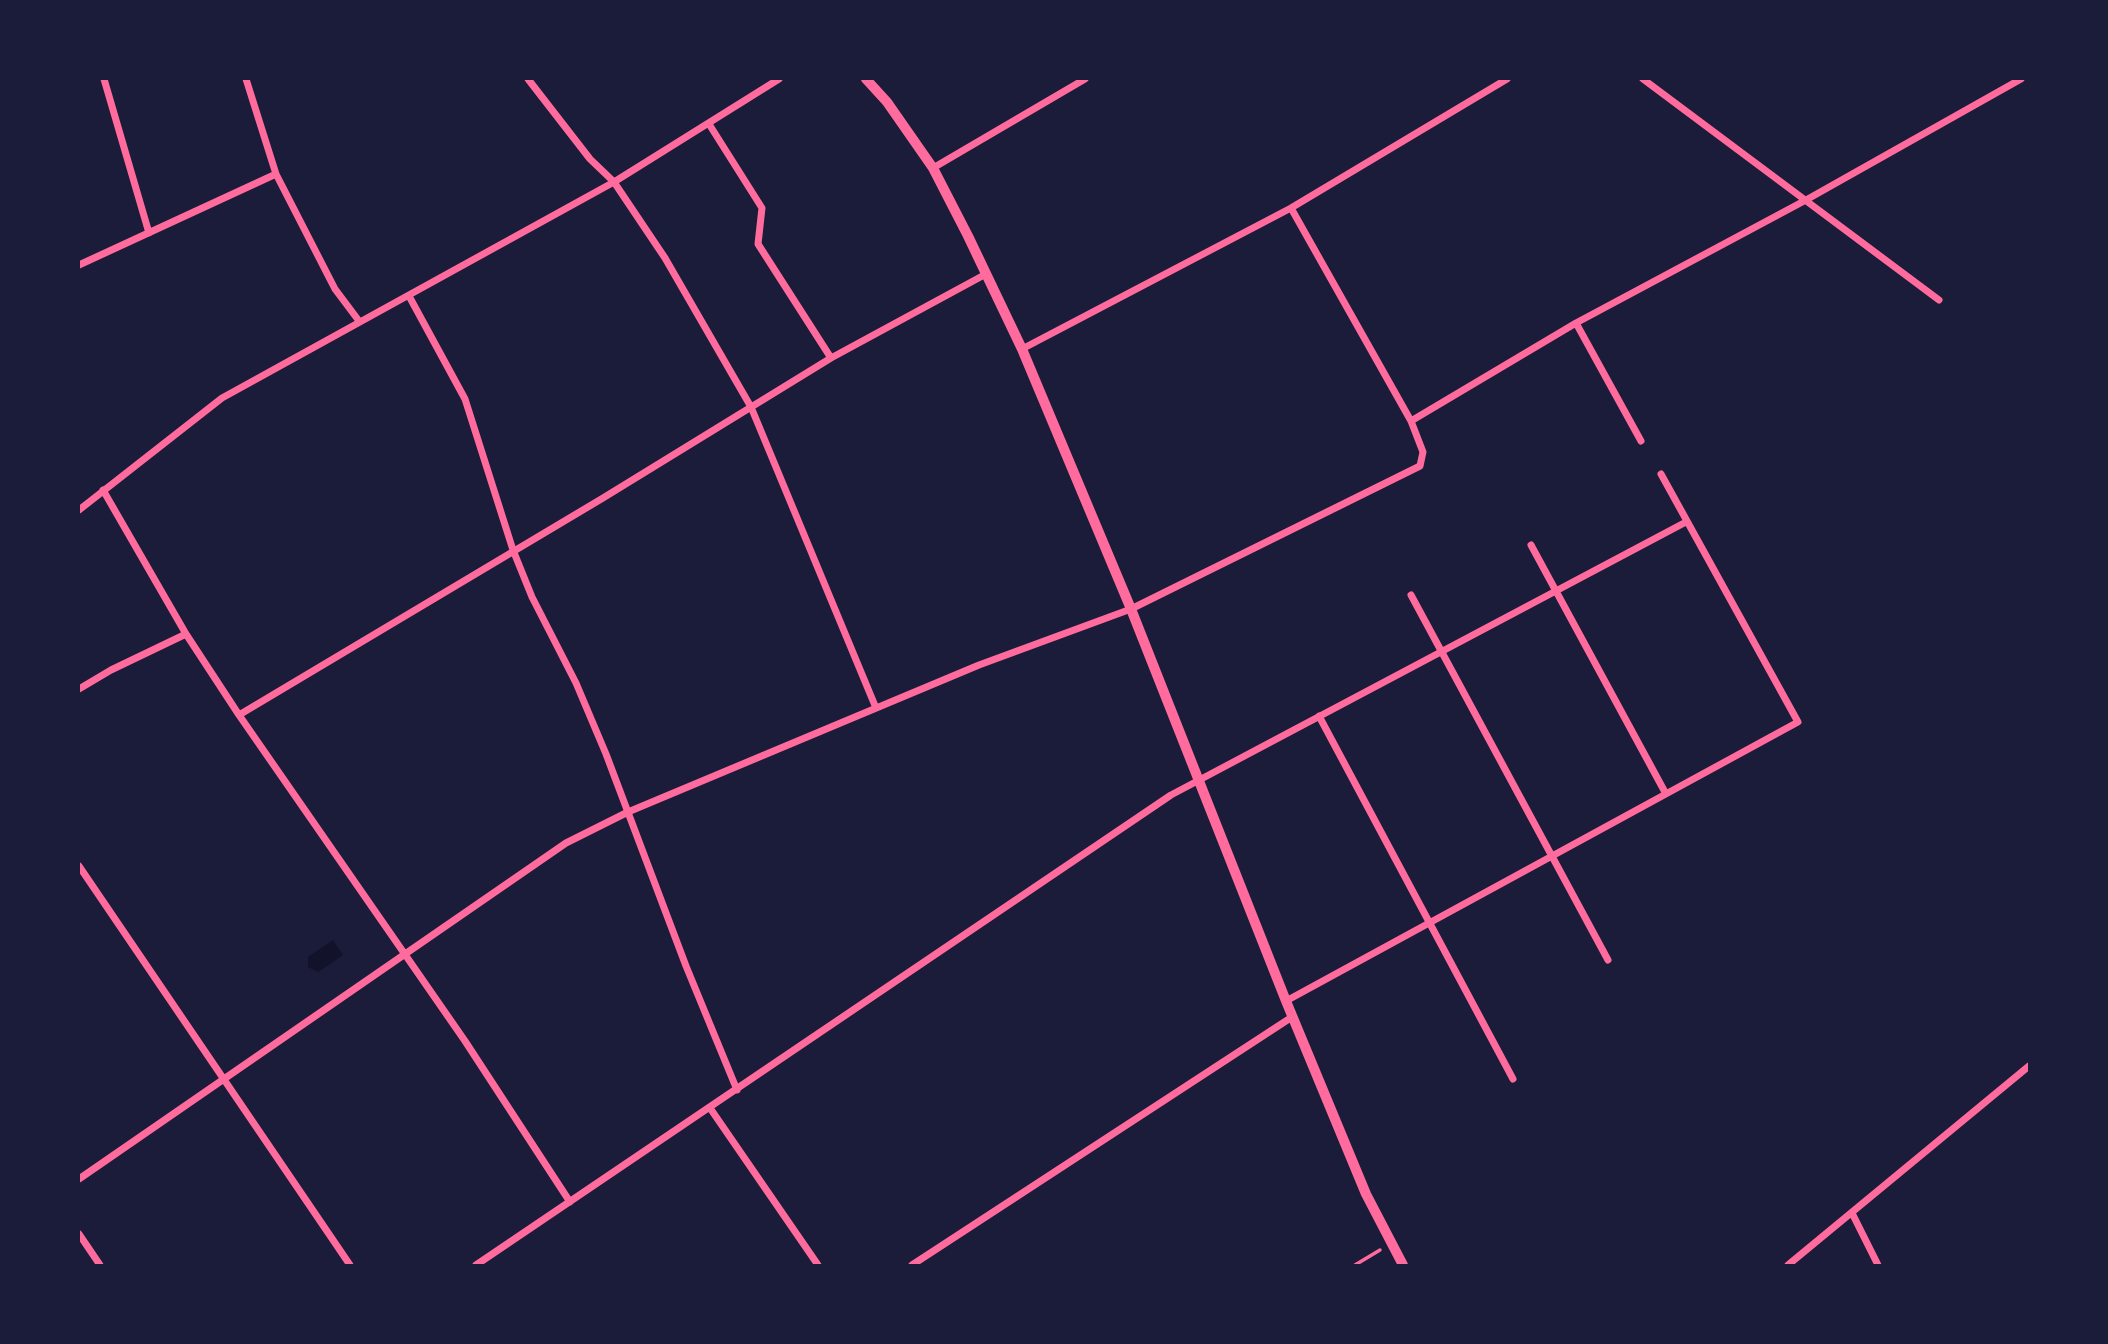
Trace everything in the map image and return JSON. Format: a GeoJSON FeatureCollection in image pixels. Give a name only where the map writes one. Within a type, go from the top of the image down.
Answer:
{"type":"FeatureCollection","features":[{"type":"Feature","properties":{"kind":"street"},"geometry":{"type":"LineString","coordinates":[[104,79],[149,233]]}},
{"type":"Feature","properties":{"kind":"street"},"geometry":{"type":"LineString","coordinates":[[246,79],[276,174],[335,289],[359,321]]}},
{"type":"Feature","properties":{"kind":"street"},"geometry":{"type":"LineString","coordinates":[[528,79],[590,159],[614,182],[665,258],[751,407],[876,708]]}},
{"type":"Feature","properties":{"kind":"street"},"geometry":{"type":"LineString","coordinates":[[79,510],[222,398],[614,182],[779,79]]}},
{"type":"Feature","properties":{"kind":"street"},"geometry":{"type":"LineString","coordinates":[[866,79],[887,102],[933,168],[1022,349],[1366,1194],[1403,1265]]}},
{"type":"Feature","properties":{"kind":"street"},"geometry":{"type":"LineString","coordinates":[[933,168],[1085,79]]}},
{"type":"Feature","properties":{"kind":"street"},"geometry":{"type":"LineString","coordinates":[[1022,349],[1291,208],[1507,79]]}},
{"type":"Feature","properties":{"kind":"street"},"geometry":{"type":"LineString","coordinates":[[1643,79],[1939,300]]}},
{"type":"Feature","properties":{"kind":"street"},"geometry":{"type":"LineString","coordinates":[[1411,421],[1576,323],[1806,200],[2021,79]]}},
{"type":"Feature","properties":{"kind":"street"},"geometry":{"type":"LineString","coordinates":[[709,124],[762,208],[758,244],[831,358]]}},
{"type":"Feature","properties":{"kind":"street"},"geometry":{"type":"LineString","coordinates":[[79,265],[276,174]]}},
{"type":"Feature","properties":{"kind":"street"},"geometry":{"type":"LineString","coordinates":[[79,1179],[566,843],[628,812],[979,664],[1130,609],[1420,466],[1423,452],[1411,421],[1291,208]]}},
{"type":"Feature","properties":{"kind":"street"},"geometry":{"type":"LineString","coordinates":[[239,715],[831,358],[986,274]]}},
{"type":"Feature","properties":{"kind":"street"},"geometry":{"type":"LineString","coordinates":[[409,296],[465,399],[513,550],[532,597],[576,683],[737,1090]]}},
{"type":"Feature","properties":{"kind":"street"},"geometry":{"type":"LineString","coordinates":[[1576,323],[1641,441]]}},
{"type":"Feature","properties":{"kind":"street"},"geometry":{"type":"LineString","coordinates":[[1286,1001],[1798,722],[1661,474]]}},
{"type":"Feature","properties":{"kind":"street"},"geometry":{"type":"LineString","coordinates":[[103,490],[186,634],[239,715],[405,954],[570,1202]]}},
{"type":"Feature","properties":{"kind":"street"},"geometry":{"type":"LineString","coordinates":[[476,1265],[1171,795],[1686,522]]}},
{"type":"Feature","properties":{"kind":"street"},"geometry":{"type":"LineString","coordinates":[[1531,545],[1666,794]]}},
{"type":"Feature","properties":{"kind":"street"},"geometry":{"type":"LineString","coordinates":[[1411,595],[1608,960]]}},
{"type":"Feature","properties":{"kind":"street"},"geometry":{"type":"LineString","coordinates":[[79,688],[186,634]]}},
{"type":"Feature","properties":{"kind":"street"},"geometry":{"type":"LineString","coordinates":[[1319,716],[1513,1079]]}},
{"type":"Feature","properties":{"kind":"street"},"geometry":{"type":"LineString","coordinates":[[79,866],[351,1265]]}},
{"type":"Feature","properties":{"kind":"street"},"geometry":{"type":"LineString","coordinates":[[912,1265],[1293,1017]]}},
{"type":"Feature","properties":{"kind":"street"},"geometry":{"type":"LineString","coordinates":[[1788,1265],[2029,1066]]}},
{"type":"Feature","properties":{"kind":"street"},"geometry":{"type":"LineString","coordinates":[[710,1108],[818,1265]]}},
{"type":"Feature","properties":{"kind":"street"},"geometry":{"type":"LineString","coordinates":[[1852,1213],[1878,1265]]}},
{"type":"Feature","properties":{"kind":"street"},"geometry":{"type":"LineString","coordinates":[[79,1234],[100,1265]]}},
{"type":"Feature","properties":{"kind":"path"},"geometry":{"type":"LineString","coordinates":[[1355,1265],[1392,1243]]}},
{"type":"Feature","properties":{"kind":"shaded area"},"geometry":{"type":"Polygon","coordinates":[[[333,940],[343,955],[318,972],[308,967],[308,957],[333,940]]]}}]}
